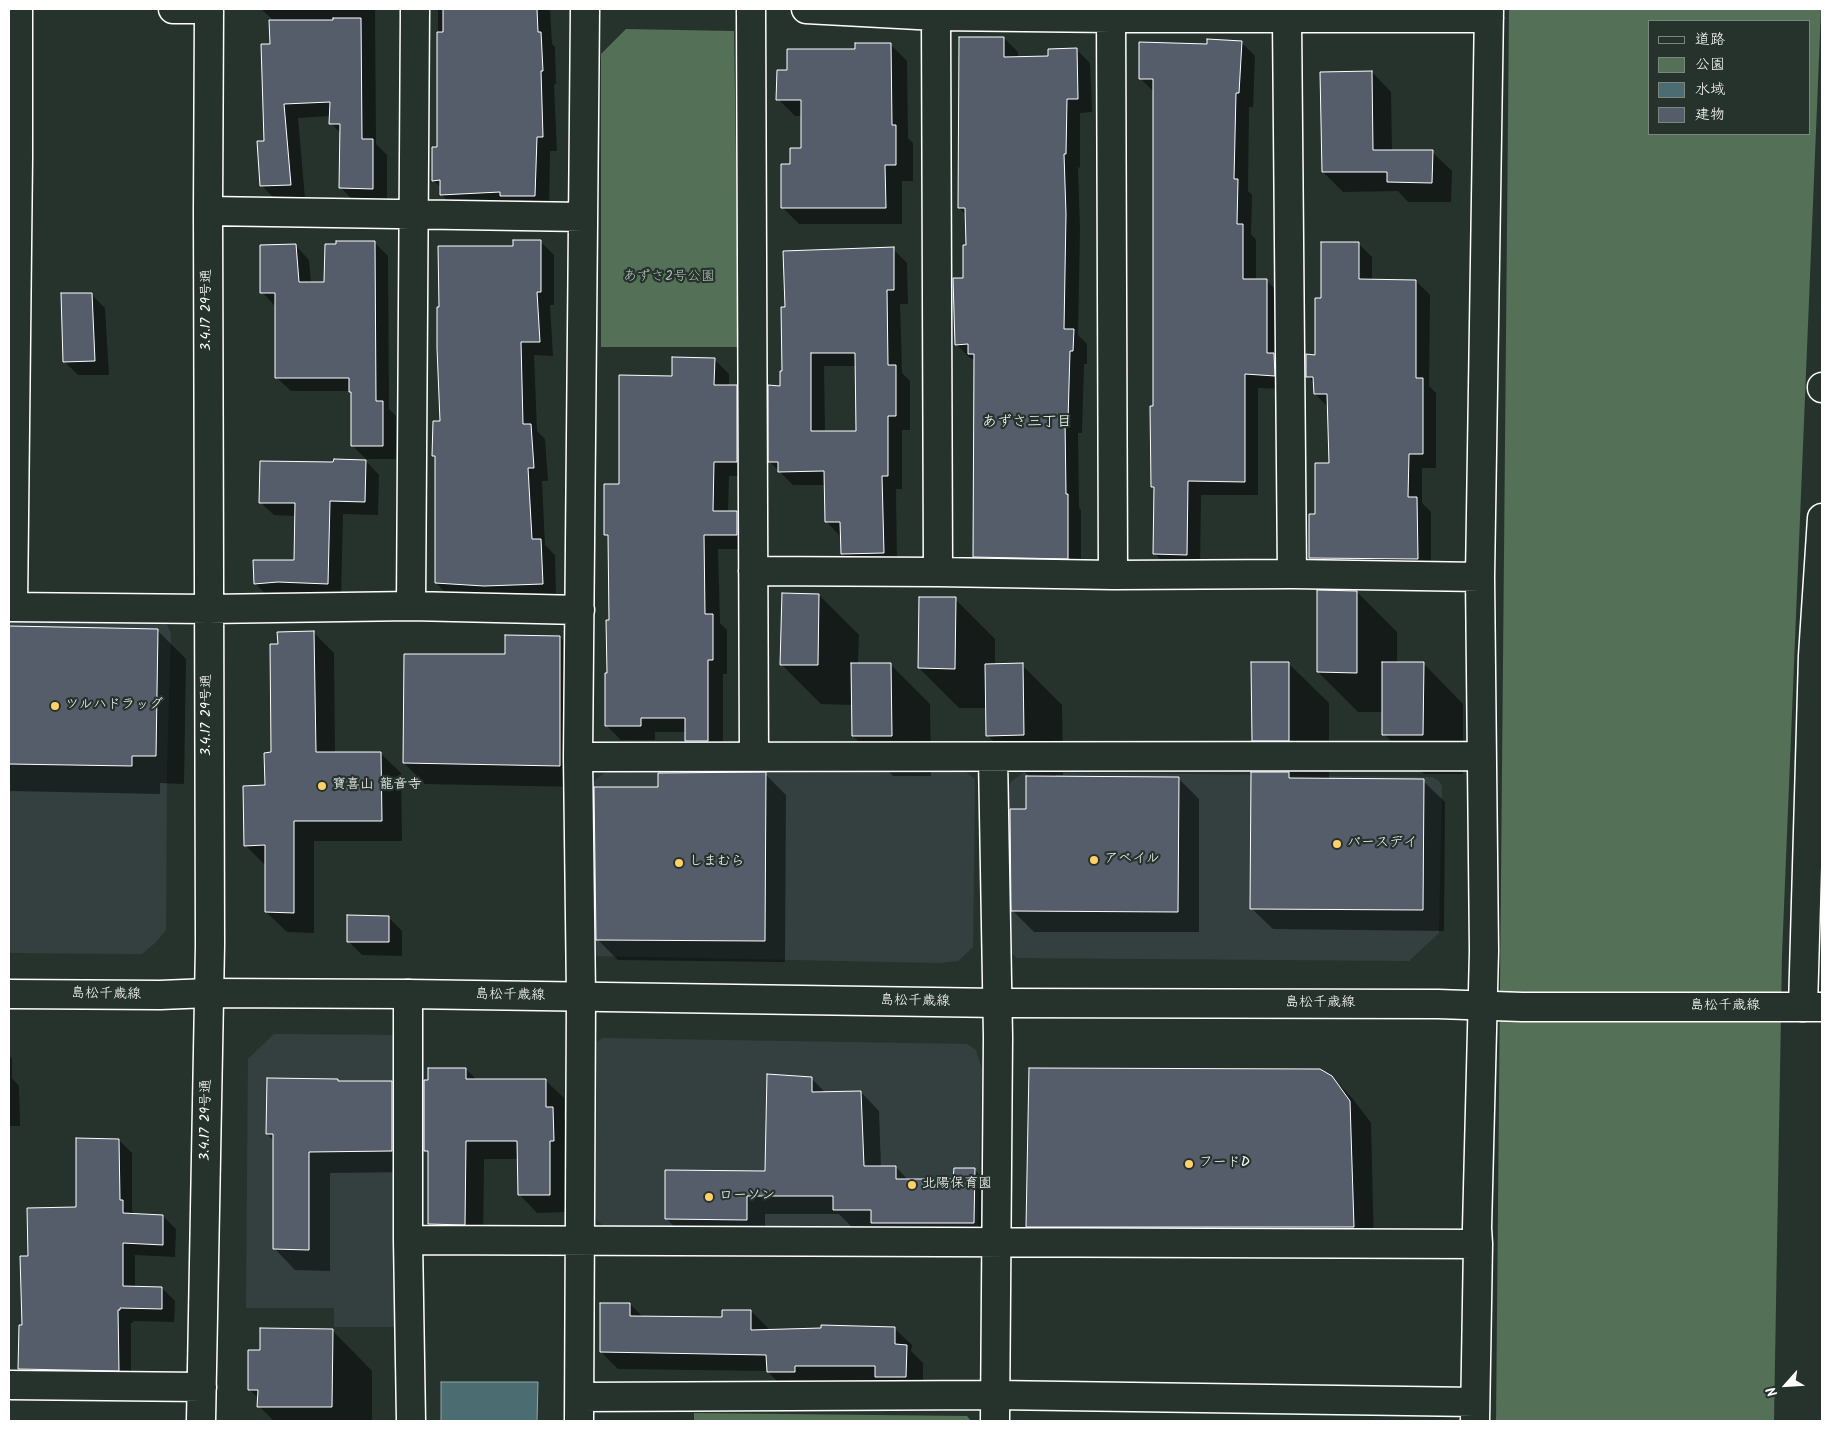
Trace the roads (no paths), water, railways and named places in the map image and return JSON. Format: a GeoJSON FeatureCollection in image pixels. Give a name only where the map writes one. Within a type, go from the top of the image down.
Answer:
{"type":"FeatureCollection","features":[{"type":"Feature","properties":{"kind":"street"},"geometry":{"type":"LineString","coordinates":[[18,9],[14,158],[11,607],[208,609],[411,606],[580,610]]}},
{"type":"Feature","properties":{"kind":"street"},"geometry":{"type":"LineString","coordinates":[[173,9],[209,9]]}},
{"type":"Feature","properties":{"kind":"street","name":"3.4.17 29号通"},"geometry":{"type":"LineString","coordinates":[[201,1421],[209,993],[209,9]]}},
{"type":"Feature","properties":{"kind":"street"},"geometry":{"type":"LineString","coordinates":[[411,606],[415,9]]}},
{"type":"Feature","properties":{"kind":"street"},"geometry":{"type":"LineString","coordinates":[[585,9],[578,757],[581,997],[580,1409],[995,1408],[1475,1411],[1478,1244],[1476,1228],[1484,951],[1480,577],[1489,13],[1287,19],[1111,14],[936,16],[806,9]]}},
{"type":"Feature","properties":{"kind":"street"},"geometry":{"type":"LineString","coordinates":[[751,9],[754,757]]}},
{"type":"Feature","properties":{"kind":"street"},"geometry":{"type":"LineString","coordinates":[[1111,14],[1113,575]]}},
{"type":"Feature","properties":{"kind":"street"},"geometry":{"type":"LineString","coordinates":[[936,16],[938,572]]}},
{"type":"Feature","properties":{"kind":"street"},"geometry":{"type":"LineString","coordinates":[[1287,19],[1292,574]]}},
{"type":"Feature","properties":{"kind":"street"},"geometry":{"type":"LineString","coordinates":[[208,211],[583,217]]}},
{"type":"Feature","properties":{"kind":"street"},"geometry":{"type":"LineString","coordinates":[[1813,1007],[1815,830],[1812,656],[1822,518]]}},
{"type":"Feature","properties":{"kind":"street"},"geometry":{"type":"LineString","coordinates":[[753,571],[1480,577]]}},
{"type":"Feature","properties":{"kind":"street"},"geometry":{"type":"LineString","coordinates":[[578,757],[1482,756]]}},
{"type":"Feature","properties":{"kind":"street"},"geometry":{"type":"LineString","coordinates":[[993,757],[998,1003],[995,1408]]}},
{"type":"Feature","properties":{"kind":"street","name":"島松千歳線"},"geometry":{"type":"LineString","coordinates":[[9,994],[160,996],[209,993],[408,994],[998,1003],[1813,1007]]}},
{"type":"Feature","properties":{"kind":"street"},"geometry":{"type":"LineString","coordinates":[[408,994],[408,1240],[411,1421]]}},
{"type":"Feature","properties":{"kind":"street"},"geometry":{"type":"LineString","coordinates":[[408,1240],[1478,1244]]}},
{"type":"Feature","properties":{"kind":"street"},"geometry":{"type":"LineString","coordinates":[[9,1385],[202,1387]]}},
{"type":"Feature","properties":{"kind":"water"},"geometry":{"type":"Polygon","coordinates":[[[441,1382],[538,1382],[537,1421],[441,1421],[441,1382]]]}},
{"type":"Feature","properties":{"kind":"place","name":"ツルハドラッグ"},"geometry":{"type":"Point","coordinates":[55,706]}},
{"type":"Feature","properties":{"kind":"place","name":"寶喜山 龍音寺"},"geometry":{"type":"Point","coordinates":[322,786]}},
{"type":"Feature","properties":{"kind":"place","name":"バースデイ"},"geometry":{"type":"Point","coordinates":[1337,844]}},
{"type":"Feature","properties":{"kind":"place","name":"アベイル"},"geometry":{"type":"Point","coordinates":[1094,860]}},
{"type":"Feature","properties":{"kind":"place","name":"しまむら"},"geometry":{"type":"Point","coordinates":[679,863]}},
{"type":"Feature","properties":{"kind":"place","name":"フードD"},"geometry":{"type":"Point","coordinates":[1189,1164]}},
{"type":"Feature","properties":{"kind":"place","name":"北陽保育園"},"geometry":{"type":"Point","coordinates":[912,1185]}},
{"type":"Feature","properties":{"kind":"place","name":"ローソン"},"geometry":{"type":"Point","coordinates":[709,1197]}},
{"type":"Feature","properties":{"kind":"district","name":"あずさ三丁目"},"geometry":{"type":"Point","coordinates":[1027,423]}},
{"type":"Feature","properties":{"kind":"park label","name":"あずさ2号公園"},"geometry":{"type":"Point","coordinates":[669,278]}}]}
